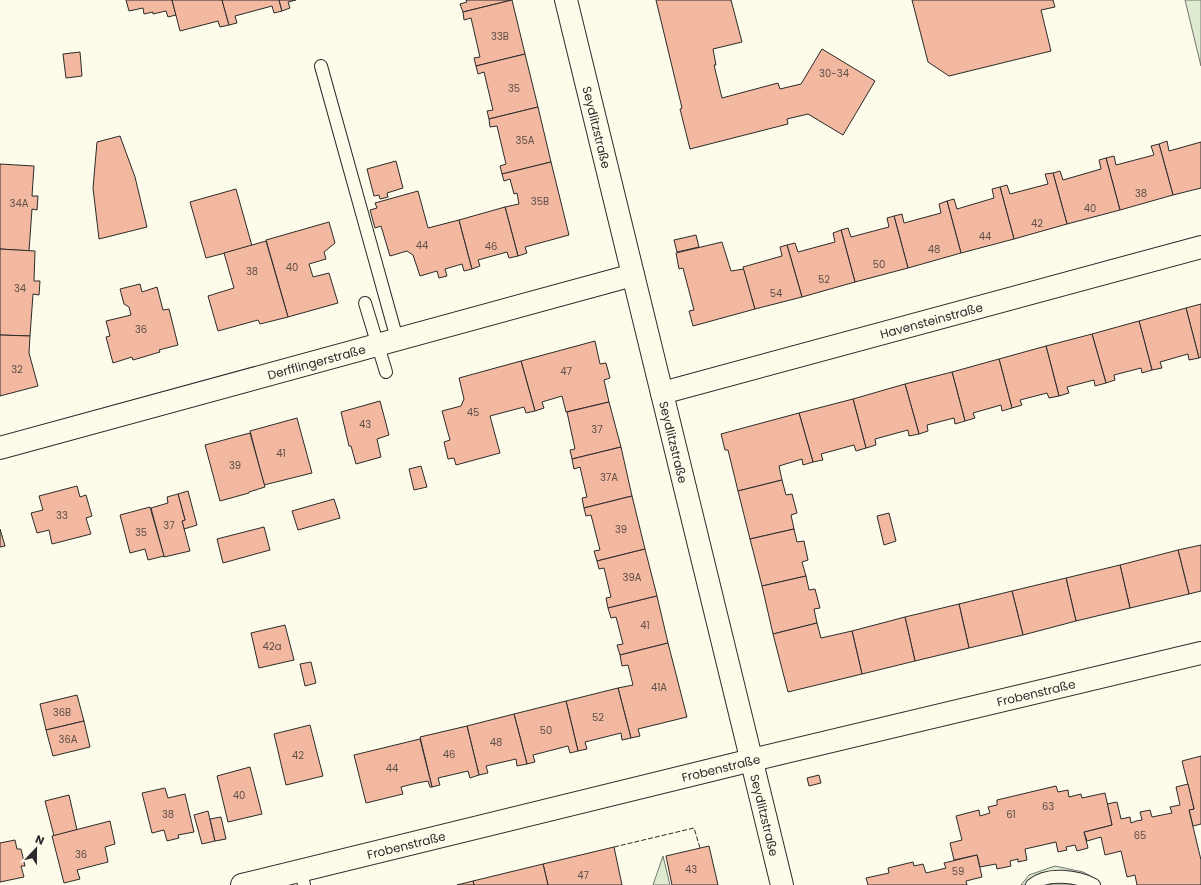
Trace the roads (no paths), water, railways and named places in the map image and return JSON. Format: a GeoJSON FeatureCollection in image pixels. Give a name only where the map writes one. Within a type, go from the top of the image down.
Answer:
{"type":"FeatureCollection","features":[{"type":"Feature","properties":{"kind":"street","name":"Seydlitzstraße"},"geometry":{"type":"LineString","coordinates":[[566,0],[782,885]]}},
{"type":"Feature","properties":{"kind":"street","name":"Havensteinstraße"},"geometry":{"type":"LineString","coordinates":[[662,393],[1201,247]]}},
{"type":"Feature","properties":{"kind":"street","name":"Derfflingerstraße"},"geometry":{"type":"LineString","coordinates":[[0,448],[633,275]]}},
{"type":"Feature","properties":{"kind":"street","name":"Frobenstraße"},"geometry":{"type":"LineString","coordinates":[[242,885],[303,878],[752,760],[1201,653]]}},
{"type":"Feature","properties":{"kind":"lane"},"geometry":{"type":"LineString","coordinates":[[321,66],[387,342],[386,372]]}},
{"type":"Feature","properties":{"kind":"lane"},"geometry":{"type":"LineString","coordinates":[[365,303],[387,342]]}},
{"type":"Feature","properties":{"kind":"lane"},"geometry":{"type":"LineString","coordinates":[[1032,885],[1038,880],[1057,876],[1079,880],[1094,885]]}}]}
